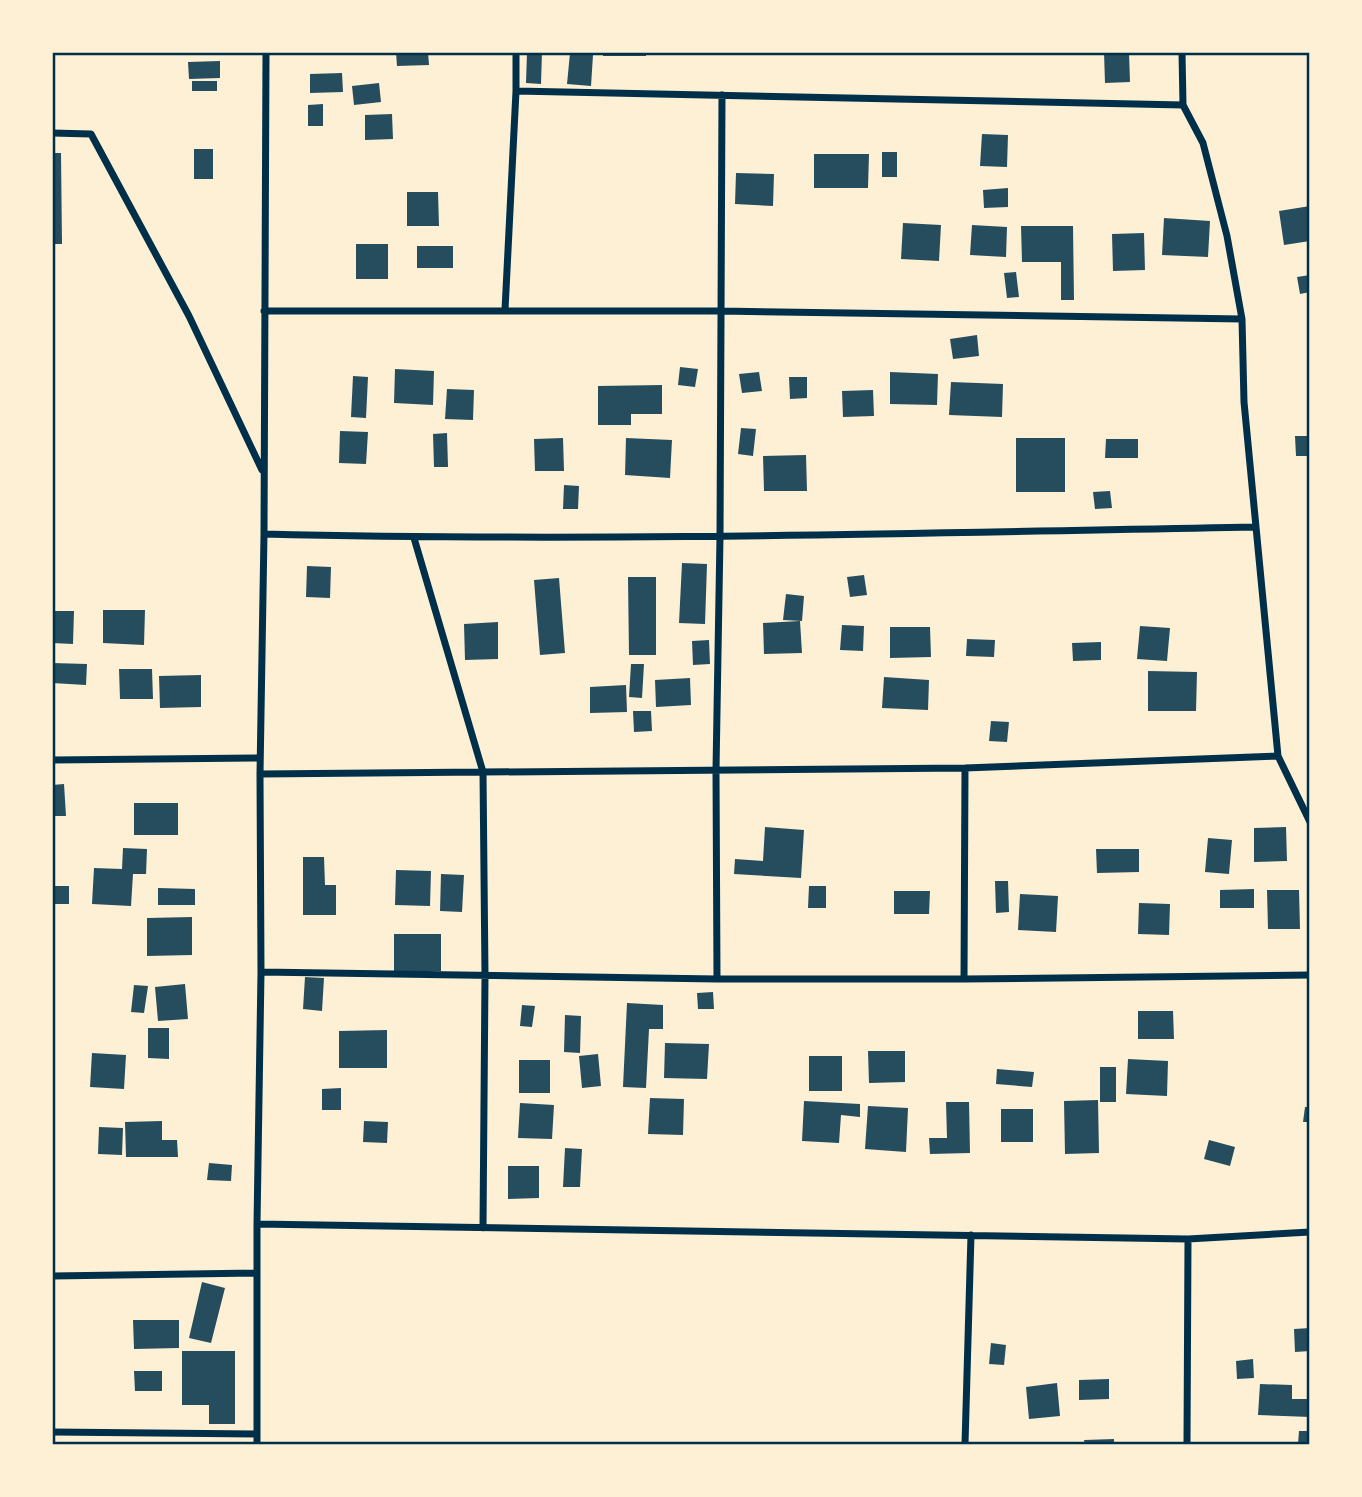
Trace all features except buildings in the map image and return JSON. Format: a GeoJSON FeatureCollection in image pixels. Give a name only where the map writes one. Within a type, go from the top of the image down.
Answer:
{"type":"FeatureCollection","features":[{"type":"Feature","properties":{"kind":"street"},"geometry":{"type":"LineString","coordinates":[[257,1444],[266,52]]}},
{"type":"Feature","properties":{"kind":"street"},"geometry":{"type":"LineString","coordinates":[[505,310],[516,52]]}},
{"type":"Feature","properties":{"kind":"street"},"geometry":{"type":"LineString","coordinates":[[1182,52],[1183,105],[1203,143],[1227,236],[1242,319],[1244,401],[1278,756],[1310,822]]}},
{"type":"Feature","properties":{"kind":"street"},"geometry":{"type":"LineString","coordinates":[[516,91],[1183,105]]}},
{"type":"Feature","properties":{"kind":"street"},"geometry":{"type":"LineString","coordinates":[[718,979],[716,770],[722,95]]}},
{"type":"Feature","properties":{"kind":"street"},"geometry":{"type":"LineString","coordinates":[[52,133],[91,134],[188,316],[263,474]]}},
{"type":"Feature","properties":{"kind":"street"},"geometry":{"type":"LineString","coordinates":[[264,311],[720,311],[1242,319]]}},
{"type":"Feature","properties":{"kind":"street"},"geometry":{"type":"LineString","coordinates":[[264,534],[414,538],[720,537],[1256,527]]}},
{"type":"Feature","properties":{"kind":"street"},"geometry":{"type":"LineString","coordinates":[[414,538],[483,772],[483,1228]]}},
{"type":"Feature","properties":{"kind":"street"},"geometry":{"type":"LineString","coordinates":[[260,774],[965,768],[1278,756]]}},
{"type":"Feature","properties":{"kind":"street"},"geometry":{"type":"LineString","coordinates":[[52,760],[260,758]]}},
{"type":"Feature","properties":{"kind":"street"},"geometry":{"type":"LineString","coordinates":[[964,979],[965,768]]}},
{"type":"Feature","properties":{"kind":"street"},"geometry":{"type":"LineString","coordinates":[[261,972],[718,979],[1310,975]]}},
{"type":"Feature","properties":{"kind":"street"},"geometry":{"type":"LineString","coordinates":[[257,1224],[1188,1238],[1310,1232]]}},
{"type":"Feature","properties":{"kind":"street"},"geometry":{"type":"LineString","coordinates":[[965,1444],[971,1235]]}},
{"type":"Feature","properties":{"kind":"street"},"geometry":{"type":"LineString","coordinates":[[1187,1444],[1188,1238]]}},
{"type":"Feature","properties":{"kind":"street"},"geometry":{"type":"LineString","coordinates":[[52,1276],[257,1273]]}},
{"type":"Feature","properties":{"kind":"street"},"geometry":{"type":"LineString","coordinates":[[52,1433],[257,1434]]}}]}
